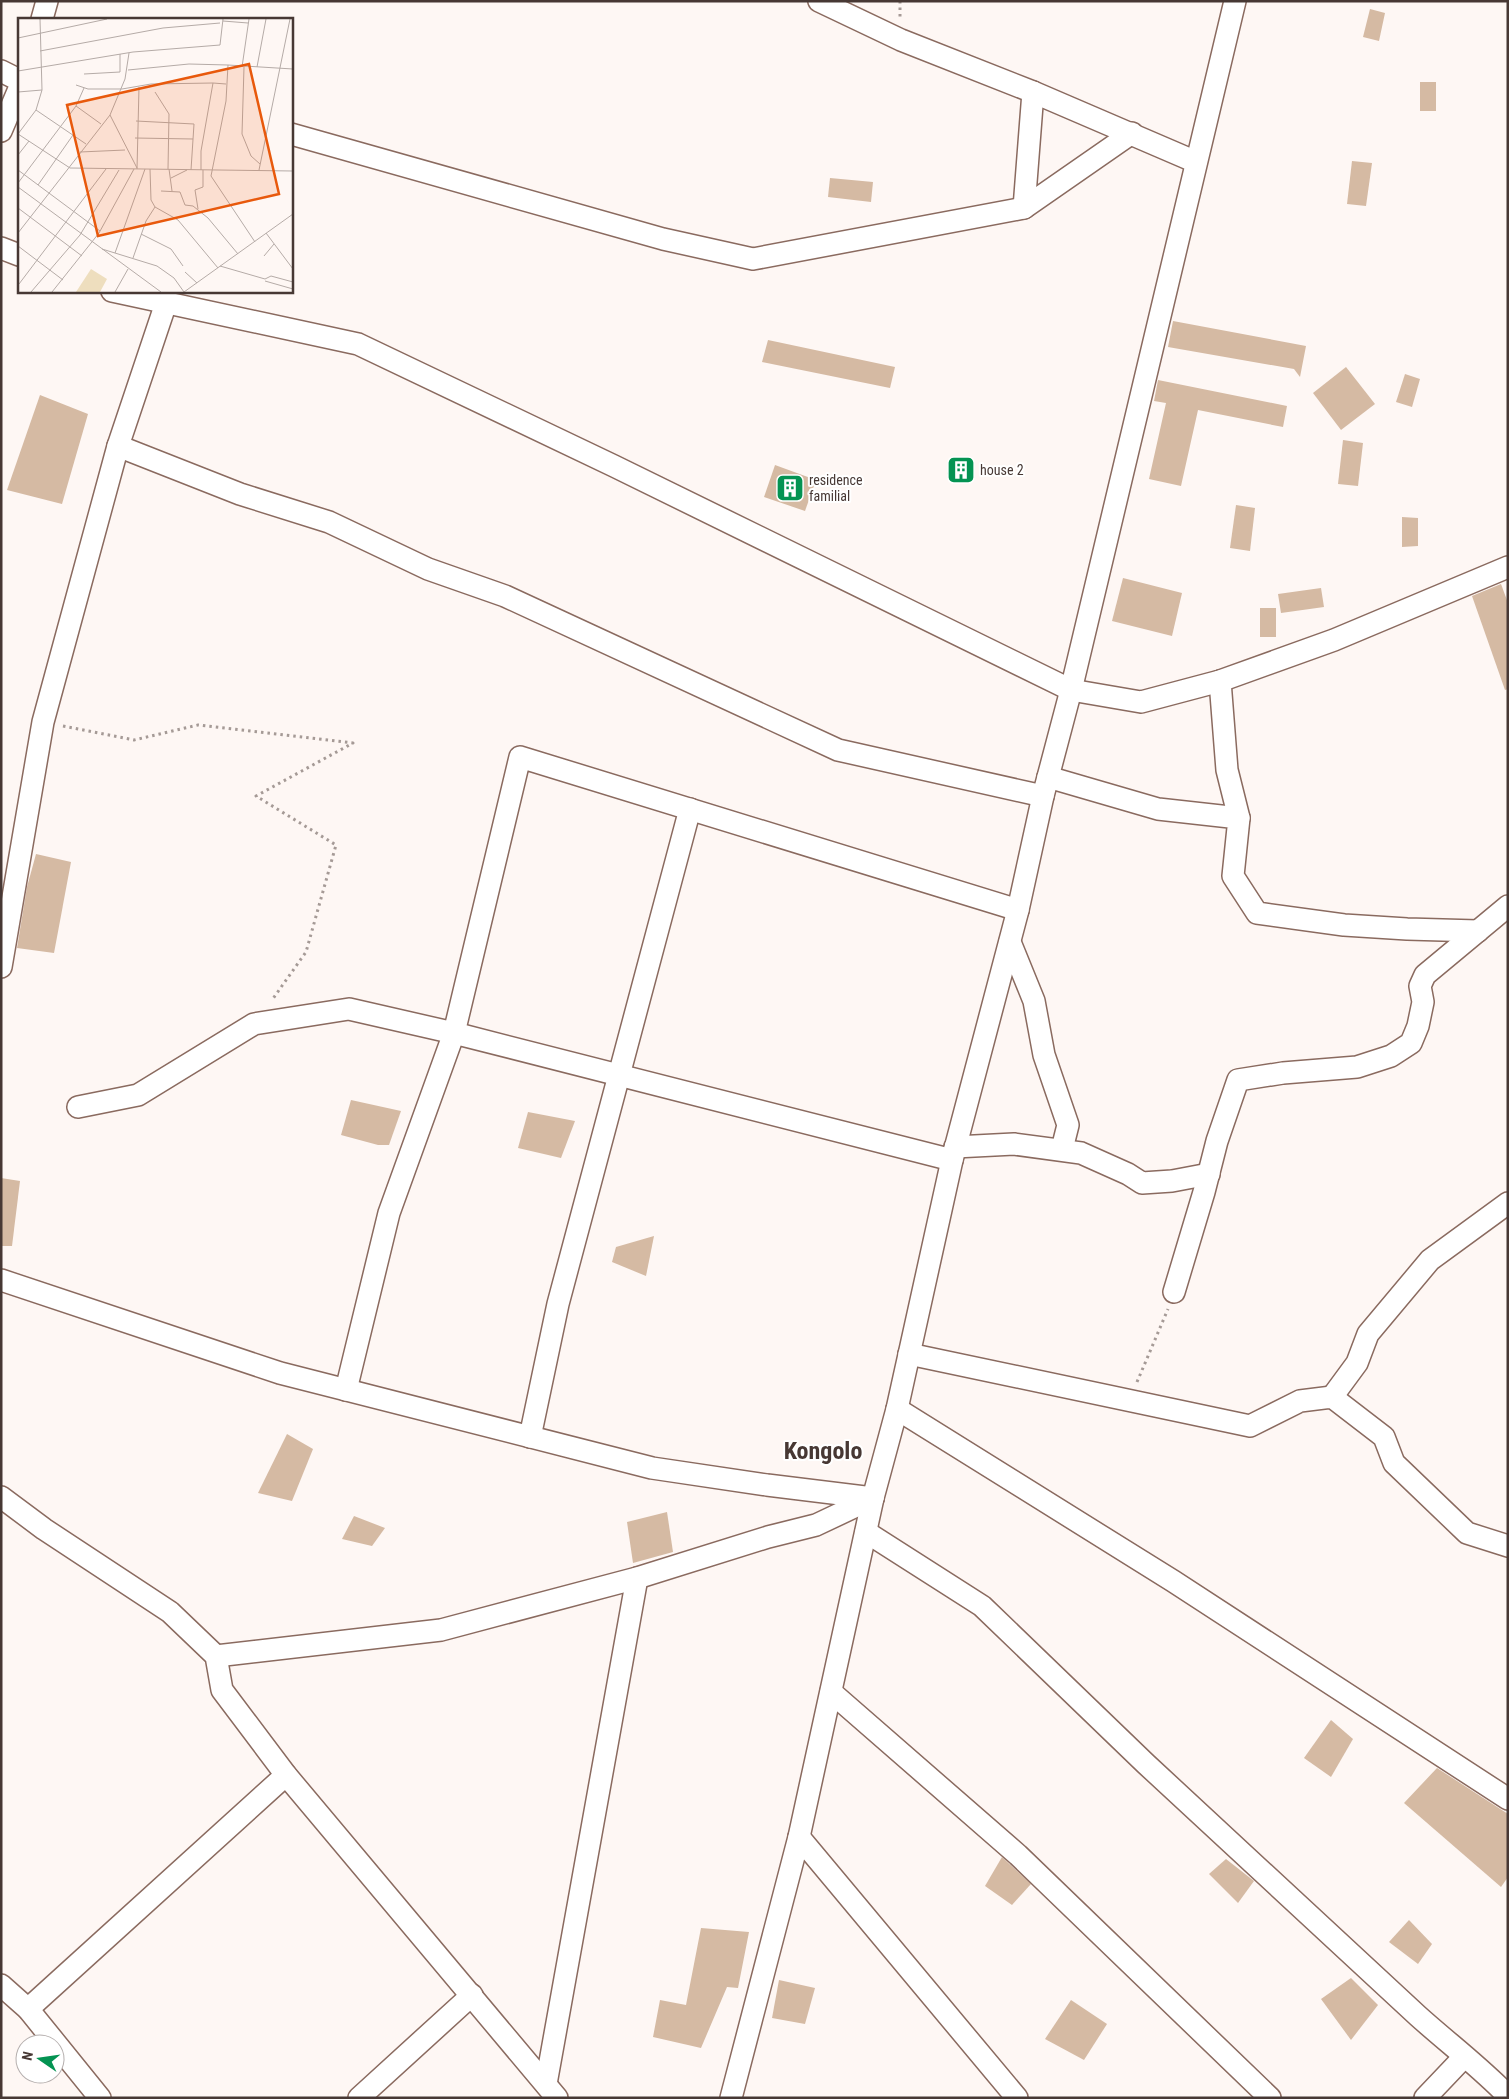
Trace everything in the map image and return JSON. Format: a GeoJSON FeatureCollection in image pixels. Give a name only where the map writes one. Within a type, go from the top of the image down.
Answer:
{"type":"FeatureCollection","features":[{"type":"Feature","properties":{"kind":"street"},"geometry":{"type":"LineString","coordinates":[[42,18],[47,1]]}},
{"type":"Feature","properties":{"kind":"street"},"geometry":{"type":"LineString","coordinates":[[819,1],[901,40],[1033,92],[1196,162]]}},
{"type":"Feature","properties":{"kind":"street"},"geometry":{"type":"LineString","coordinates":[[731,2098],[799,1838],[873,1498],[897,1409],[954,1153],[1018,910],[1046,786],[1071,690],[1235,1]]}},
{"type":"Feature","properties":{"kind":"street"},"geometry":{"type":"LineString","coordinates":[[1,71],[18,80]]}},
{"type":"Feature","properties":{"kind":"street"},"geometry":{"type":"LineString","coordinates":[[1,131],[18,90]]}},
{"type":"Feature","properties":{"kind":"street"},"geometry":{"type":"LineString","coordinates":[[1024,208],[1033,92]]}},
{"type":"Feature","properties":{"kind":"street"},"geometry":{"type":"LineString","coordinates":[[292,134],[663,239],[753,259],[1024,208],[1132,134]]}},
{"type":"Feature","properties":{"kind":"street"},"geometry":{"type":"LineString","coordinates":[[1,248],[18,255]]}},
{"type":"Feature","properties":{"kind":"street"},"geometry":{"type":"LineString","coordinates":[[116,292],[358,344],[614,466],[1071,690],[1141,702],[1220,681],[1334,640],[1508,567]]}},
{"type":"Feature","properties":{"kind":"street"},"geometry":{"type":"LineString","coordinates":[[1,967],[43,722],[118,446],[166,303]]}},
{"type":"Feature","properties":{"kind":"street"},"geometry":{"type":"LineString","coordinates":[[118,446],[240,494],[329,522],[428,569],[505,596],[838,750],[1046,786],[1158,809],[1239,818]]}},
{"type":"Feature","properties":{"kind":"street"},"geometry":{"type":"LineString","coordinates":[[1220,681],[1227,770],[1239,818],[1233,876],[1257,913],[1344,926],[1478,930]]}},
{"type":"Feature","properties":{"kind":"street"},"geometry":{"type":"LineString","coordinates":[[346,1390],[389,1213],[454,1033],[520,757],[1018,910]]}},
{"type":"Feature","properties":{"kind":"street"},"geometry":{"type":"LineString","coordinates":[[530,1437],[558,1304],[690,809]]}},
{"type":"Feature","properties":{"kind":"street"},"geometry":{"type":"LineString","coordinates":[[1174,1292],[1217,1141],[1238,1080],[1283,1073],[1357,1067],[1391,1056],[1404,1048],[1411,1043],[1418,1026],[1424,1002],[1420,986],[1425,975],[1508,906]]}},
{"type":"Feature","properties":{"kind":"street"},"geometry":{"type":"LineString","coordinates":[[1010,942],[1034,1001],[1044,1055],[1068,1125],[1062,1150]]}},
{"type":"Feature","properties":{"kind":"street"},"geometry":{"type":"LineString","coordinates":[[78,1107],[138,1095],[254,1024],[349,1009],[454,1033],[619,1075],[954,1153],[1014,1144],[1081,1153],[1128,1174],[1142,1183],[1172,1181],[1209,1174]]}},
{"type":"Feature","properties":{"kind":"street"},"geometry":{"type":"LineString","coordinates":[[1332,1397],[1357,1364],[1368,1334],[1430,1260],[1508,1203]]}},
{"type":"Feature","properties":{"kind":"street"},"geometry":{"type":"LineString","coordinates":[[1,1280],[280,1373],[652,1468],[873,1498]]}},
{"type":"Feature","properties":{"kind":"street"},"geometry":{"type":"LineString","coordinates":[[909,1354],[1250,1426],[1300,1401],[1332,1397],[1384,1437],[1394,1462],[1467,1533],[1508,1546]]}},
{"type":"Feature","properties":{"kind":"street"},"geometry":{"type":"LineString","coordinates":[[897,1409],[1173,1581],[1508,1799]]}},
{"type":"Feature","properties":{"kind":"street"},"geometry":{"type":"LineString","coordinates":[[1,1497],[170,1612],[216,1656],[222,1690],[286,1775],[551,2091]]}},
{"type":"Feature","properties":{"kind":"street"},"geometry":{"type":"LineString","coordinates":[[216,1656],[441,1630],[638,1578],[768,1537],[816,1525],[873,1498]]}},
{"type":"Feature","properties":{"kind":"street"},"geometry":{"type":"LineString","coordinates":[[866,1532],[982,1606],[1154,1770],[1464,2057],[1486,2073],[1508,2096]]}},
{"type":"Feature","properties":{"kind":"street"},"geometry":{"type":"LineString","coordinates":[[551,2091],[638,1578]]}},
{"type":"Feature","properties":{"kind":"street"},"geometry":{"type":"LineString","coordinates":[[832,1692],[1018,1854],[1270,2098]]}},
{"type":"Feature","properties":{"kind":"street"},"geometry":{"type":"LineString","coordinates":[[28,2009],[286,1775]]}},
{"type":"Feature","properties":{"kind":"street"},"geometry":{"type":"LineString","coordinates":[[799,1838],[1017,2098]]}},
{"type":"Feature","properties":{"kind":"street"},"geometry":{"type":"LineString","coordinates":[[1,1984],[28,2009],[100,2098]]}},
{"type":"Feature","properties":{"kind":"street"},"geometry":{"type":"LineString","coordinates":[[359,2098],[472,1995]]}},
{"type":"Feature","properties":{"kind":"street"},"geometry":{"type":"LineString","coordinates":[[1424,2098],[1464,2057]]}},
{"type":"Feature","properties":{"kind":"path"},"geometry":{"type":"LineString","coordinates":[[43,722],[134,740],[198,725],[353,743],[256,796],[336,845],[306,952],[254,1024]]}},
{"type":"Feature","properties":{"kind":"path"},"geometry":{"type":"LineString","coordinates":[[1129,1401],[1160,1333],[1174,1292]]}},
{"type":"Feature","properties":{"kind":"building"},"geometry":{"type":"Polygon","coordinates":[[[1370,9],[1385,13],[1379,41],[1363,37],[1370,9]]]}},
{"type":"Feature","properties":{"kind":"building"},"geometry":{"type":"Polygon","coordinates":[[[1420,82],[1436,82],[1436,111],[1420,111],[1420,82]]]}},
{"type":"Feature","properties":{"kind":"building"},"geometry":{"type":"Polygon","coordinates":[[[1352,161],[1372,163],[1366,206],[1347,204],[1352,161]]]}},
{"type":"Feature","properties":{"kind":"building"},"geometry":{"type":"Polygon","coordinates":[[[830,178],[873,182],[871,202],[828,197],[830,178]]]}},
{"type":"Feature","properties":{"kind":"building"},"geometry":{"type":"Polygon","coordinates":[[[1173,321],[1306,346],[1300,377],[1294,369],[1168,347],[1173,321]]]}},
{"type":"Feature","properties":{"kind":"building"},"geometry":{"type":"Polygon","coordinates":[[[768,340],[895,367],[890,388],[762,362],[768,340]]]}},
{"type":"Feature","properties":{"kind":"building"},"geometry":{"type":"Polygon","coordinates":[[[1346,367],[1375,404],[1341,430],[1313,393],[1346,367]]]}},
{"type":"Feature","properties":{"kind":"building"},"geometry":{"type":"Polygon","coordinates":[[[1405,374],[1420,379],[1412,407],[1396,402],[1405,374]]]}},
{"type":"Feature","properties":{"kind":"building"},"geometry":{"type":"Polygon","coordinates":[[[1158,380],[1287,406],[1283,427],[1198,410],[1181,486],[1149,479],[1166,403],[1154,401],[1158,380]]]}},
{"type":"Feature","properties":{"kind":"building"},"geometry":{"type":"Polygon","coordinates":[[[40,395],[88,414],[62,504],[7,490],[40,395]]]}},
{"type":"Feature","properties":{"kind":"building"},"geometry":{"type":"Polygon","coordinates":[[[1343,440],[1363,443],[1358,486],[1338,484],[1343,440]]]}},
{"type":"Feature","properties":{"kind":"building","name":"house 2"},"geometry":{"type":"Polygon","coordinates":[[[953,460],[974,467],[970,483],[947,474],[953,460]]]}},
{"type":"Feature","properties":{"kind":"building","name":"residence familial"},"geometry":{"type":"Polygon","coordinates":[[[775,465],[816,480],[805,511],[764,497],[775,465]]]}},
{"type":"Feature","properties":{"kind":"building"},"geometry":{"type":"Polygon","coordinates":[[[1236,505],[1255,508],[1250,551],[1230,548],[1236,505]]]}},
{"type":"Feature","properties":{"kind":"building"},"geometry":{"type":"Polygon","coordinates":[[[1402,517],[1418,518],[1418,546],[1402,547],[1402,517]]]}},
{"type":"Feature","properties":{"kind":"building"},"geometry":{"type":"Polygon","coordinates":[[[1123,578],[1182,593],[1172,636],[1112,621],[1123,578]]]}},
{"type":"Feature","properties":{"kind":"building"},"geometry":{"type":"Polygon","coordinates":[[[1501,584],[1508,603],[1508,689],[1505,690],[1472,596],[1501,584]]]}},
{"type":"Feature","properties":{"kind":"building"},"geometry":{"type":"Polygon","coordinates":[[[1321,588],[1324,607],[1281,613],[1278,594],[1321,588]]]}},
{"type":"Feature","properties":{"kind":"building"},"geometry":{"type":"Polygon","coordinates":[[[1260,608],[1276,608],[1276,637],[1260,637],[1260,608]]]}},
{"type":"Feature","properties":{"kind":"building"},"geometry":{"type":"Polygon","coordinates":[[[36,854],[71,862],[54,953],[17,948],[27,887],[36,854]]]}},
{"type":"Feature","properties":{"kind":"building"},"geometry":{"type":"Polygon","coordinates":[[[351,1100],[401,1111],[389,1145],[378,1145],[341,1135],[351,1100]]]}},
{"type":"Feature","properties":{"kind":"building"},"geometry":{"type":"Polygon","coordinates":[[[528,1112],[575,1121],[561,1158],[518,1148],[528,1112]]]}},
{"type":"Feature","properties":{"kind":"building"},"geometry":{"type":"Polygon","coordinates":[[[1,1178],[20,1181],[12,1246],[1,1246],[1,1178]]]}},
{"type":"Feature","properties":{"kind":"building"},"geometry":{"type":"Polygon","coordinates":[[[654,1236],[646,1276],[612,1262],[616,1247],[654,1236]]]}},
{"type":"Feature","properties":{"kind":"building"},"geometry":{"type":"Polygon","coordinates":[[[287,1434],[313,1449],[292,1501],[258,1493],[287,1434]]]}},
{"type":"Feature","properties":{"kind":"building"},"geometry":{"type":"Polygon","coordinates":[[[667,1512],[673,1552],[633,1563],[627,1522],[667,1512]]]}},
{"type":"Feature","properties":{"kind":"building"},"geometry":{"type":"Polygon","coordinates":[[[354,1516],[385,1528],[372,1546],[342,1539],[354,1516]]]}},
{"type":"Feature","properties":{"kind":"building"},"geometry":{"type":"Polygon","coordinates":[[[1331,1720],[1353,1739],[1331,1777],[1304,1758],[1331,1720]]]}},
{"type":"Feature","properties":{"kind":"building"},"geometry":{"type":"Polygon","coordinates":[[[1437,1768],[1508,1814],[1508,1877],[1501,1887],[1404,1803],[1437,1768]]]}},
{"type":"Feature","properties":{"kind":"building"},"geometry":{"type":"Polygon","coordinates":[[[1002,1857],[1031,1884],[1012,1905],[985,1886],[1002,1857]]]}},
{"type":"Feature","properties":{"kind":"building"},"geometry":{"type":"Polygon","coordinates":[[[1226,1859],[1254,1881],[1238,1903],[1209,1874],[1226,1859]]]}},
{"type":"Feature","properties":{"kind":"building"},"geometry":{"type":"Polygon","coordinates":[[[1409,1920],[1432,1944],[1418,1964],[1389,1942],[1409,1920]]]}},
{"type":"Feature","properties":{"kind":"building"},"geometry":{"type":"Polygon","coordinates":[[[701,1928],[749,1932],[738,1988],[727,1987],[701,2048],[653,2037],[660,2000],[686,2005],[701,1928]]]}},
{"type":"Feature","properties":{"kind":"building"},"geometry":{"type":"Polygon","coordinates":[[[1351,1978],[1378,2005],[1351,2040],[1321,1999],[1351,1978]]]}},
{"type":"Feature","properties":{"kind":"building"},"geometry":{"type":"Polygon","coordinates":[[[779,1980],[815,1988],[805,2024],[772,2018],[779,1980]]]}},
{"type":"Feature","properties":{"kind":"building"},"geometry":{"type":"Polygon","coordinates":[[[1071,2000],[1107,2024],[1084,2060],[1045,2039],[1071,2000]]]}},
{"type":"Feature","properties":{"kind":"place","name":"house 2"},"geometry":{"type":"Point","coordinates":[961,470]}},
{"type":"Feature","properties":{"kind":"place","name":"residence familial"},"geometry":{"type":"Point","coordinates":[790,488]}},
{"type":"Feature","properties":{"kind":"district","name":"Kongolo"},"geometry":{"type":"Point","coordinates":[823,1451]}}]}
